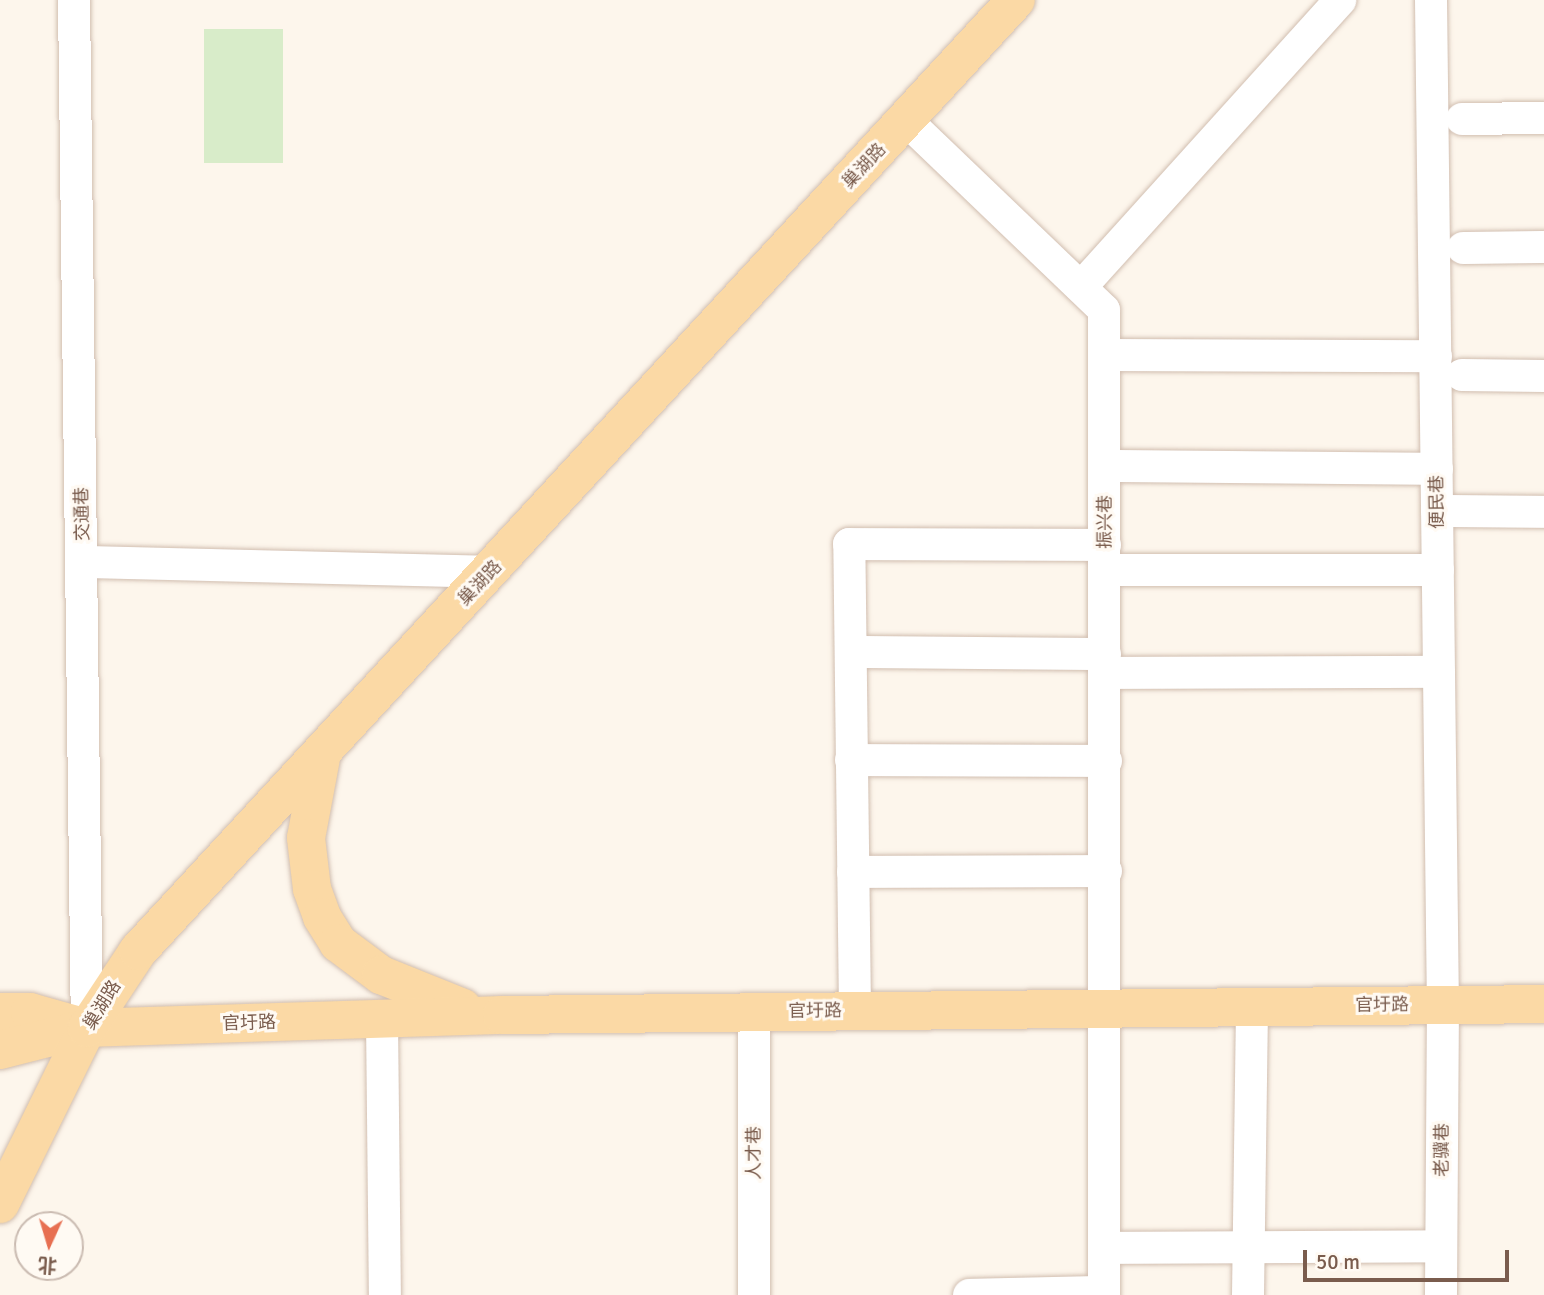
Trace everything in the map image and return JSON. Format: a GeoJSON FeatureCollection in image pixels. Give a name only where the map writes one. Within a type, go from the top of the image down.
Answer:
{"type":"FeatureCollection","features":[{"type":"Feature","properties":{"kind":"main road","name":"巢湖路"},"geometry":{"type":"LineString","coordinates":[[0,1205],[87,1028],[145,943],[1016,0]]}},
{"type":"Feature","properties":{"kind":"main road"},"geometry":{"type":"LineString","coordinates":[[322,754],[309,806],[307,860],[317,903],[338,943],[381,975],[413,991],[484,1014],[502,1015]]}},
{"type":"Feature","properties":{"kind":"main road","name":"官圩路"},"geometry":{"type":"LineString","coordinates":[[87,1028],[502,1015],[1544,1004]]}},
{"type":"Feature","properties":{"kind":"main road"},"geometry":{"type":"LineString","coordinates":[[0,1012],[30,1012],[87,1028]]}},
{"type":"Feature","properties":{"kind":"main road"},"geometry":{"type":"LineString","coordinates":[[0,1050],[87,1028]]}},
{"type":"Feature","properties":{"kind":"street","name":"交通巷"},"geometry":{"type":"LineString","coordinates":[[74,0],[87,1028]]}},
{"type":"Feature","properties":{"kind":"street"},"geometry":{"type":"LineString","coordinates":[[1081,287],[1340,0]]}},
{"type":"Feature","properties":{"kind":"street","name":"便民巷"},"geometry":{"type":"LineString","coordinates":[[1431,0],[1443,1004]]}},
{"type":"Feature","properties":{"kind":"street"},"geometry":{"type":"LineString","coordinates":[[1462,119],[1544,118]]}},
{"type":"Feature","properties":{"kind":"street","name":"振兴巷"},"geometry":{"type":"LineString","coordinates":[[906,120],[1104,310],[1107,871],[1104,1294]]}},
{"type":"Feature","properties":{"kind":"street"},"geometry":{"type":"LineString","coordinates":[[1463,248],[1544,247]]}},
{"type":"Feature","properties":{"kind":"street"},"geometry":{"type":"LineString","coordinates":[[1105,355],[1436,356]]}},
{"type":"Feature","properties":{"kind":"street"},"geometry":{"type":"LineString","coordinates":[[1462,375],[1544,376]]}},
{"type":"Feature","properties":{"kind":"street"},"geometry":{"type":"LineString","coordinates":[[1105,466],[1437,469]]}},
{"type":"Feature","properties":{"kind":"street"},"geometry":{"type":"LineString","coordinates":[[1437,511],[1544,512]]}},
{"type":"Feature","properties":{"kind":"street"},"geometry":{"type":"LineString","coordinates":[[855,1011],[849,544],[1438,570]]}},
{"type":"Feature","properties":{"kind":"street"},"geometry":{"type":"LineString","coordinates":[[83,562],[490,572]]}},
{"type":"Feature","properties":{"kind":"street"},"geometry":{"type":"LineString","coordinates":[[851,652],[1105,663],[1439,672]]}},
{"type":"Feature","properties":{"kind":"street"},"geometry":{"type":"LineString","coordinates":[[851,760],[1106,761]]}},
{"type":"Feature","properties":{"kind":"street"},"geometry":{"type":"LineString","coordinates":[[853,872],[1107,871]]}},
{"type":"Feature","properties":{"kind":"street","name":"老骥巷"},"geometry":{"type":"LineString","coordinates":[[1441,1295],[1443,1004]]}},
{"type":"Feature","properties":{"kind":"street"},"geometry":{"type":"LineString","coordinates":[[1248,1295],[1252,1006]]}},
{"type":"Feature","properties":{"kind":"street","name":"人才巷"},"geometry":{"type":"LineString","coordinates":[[754,1012],[754,1295]]}},
{"type":"Feature","properties":{"kind":"street"},"geometry":{"type":"LineString","coordinates":[[382,1019],[385,1295]]}},
{"type":"Feature","properties":{"kind":"street"},"geometry":{"type":"LineString","coordinates":[[1104,1248],[1441,1246]]}},
{"type":"Feature","properties":{"kind":"street"},"geometry":{"type":"LineString","coordinates":[[969,1295],[1104,1294]]}},
{"type":"Feature","properties":{"kind":"green space"},"geometry":{"type":"Polygon","coordinates":[[[204,29],[283,29],[283,163],[204,163],[204,29]]]}}]}
